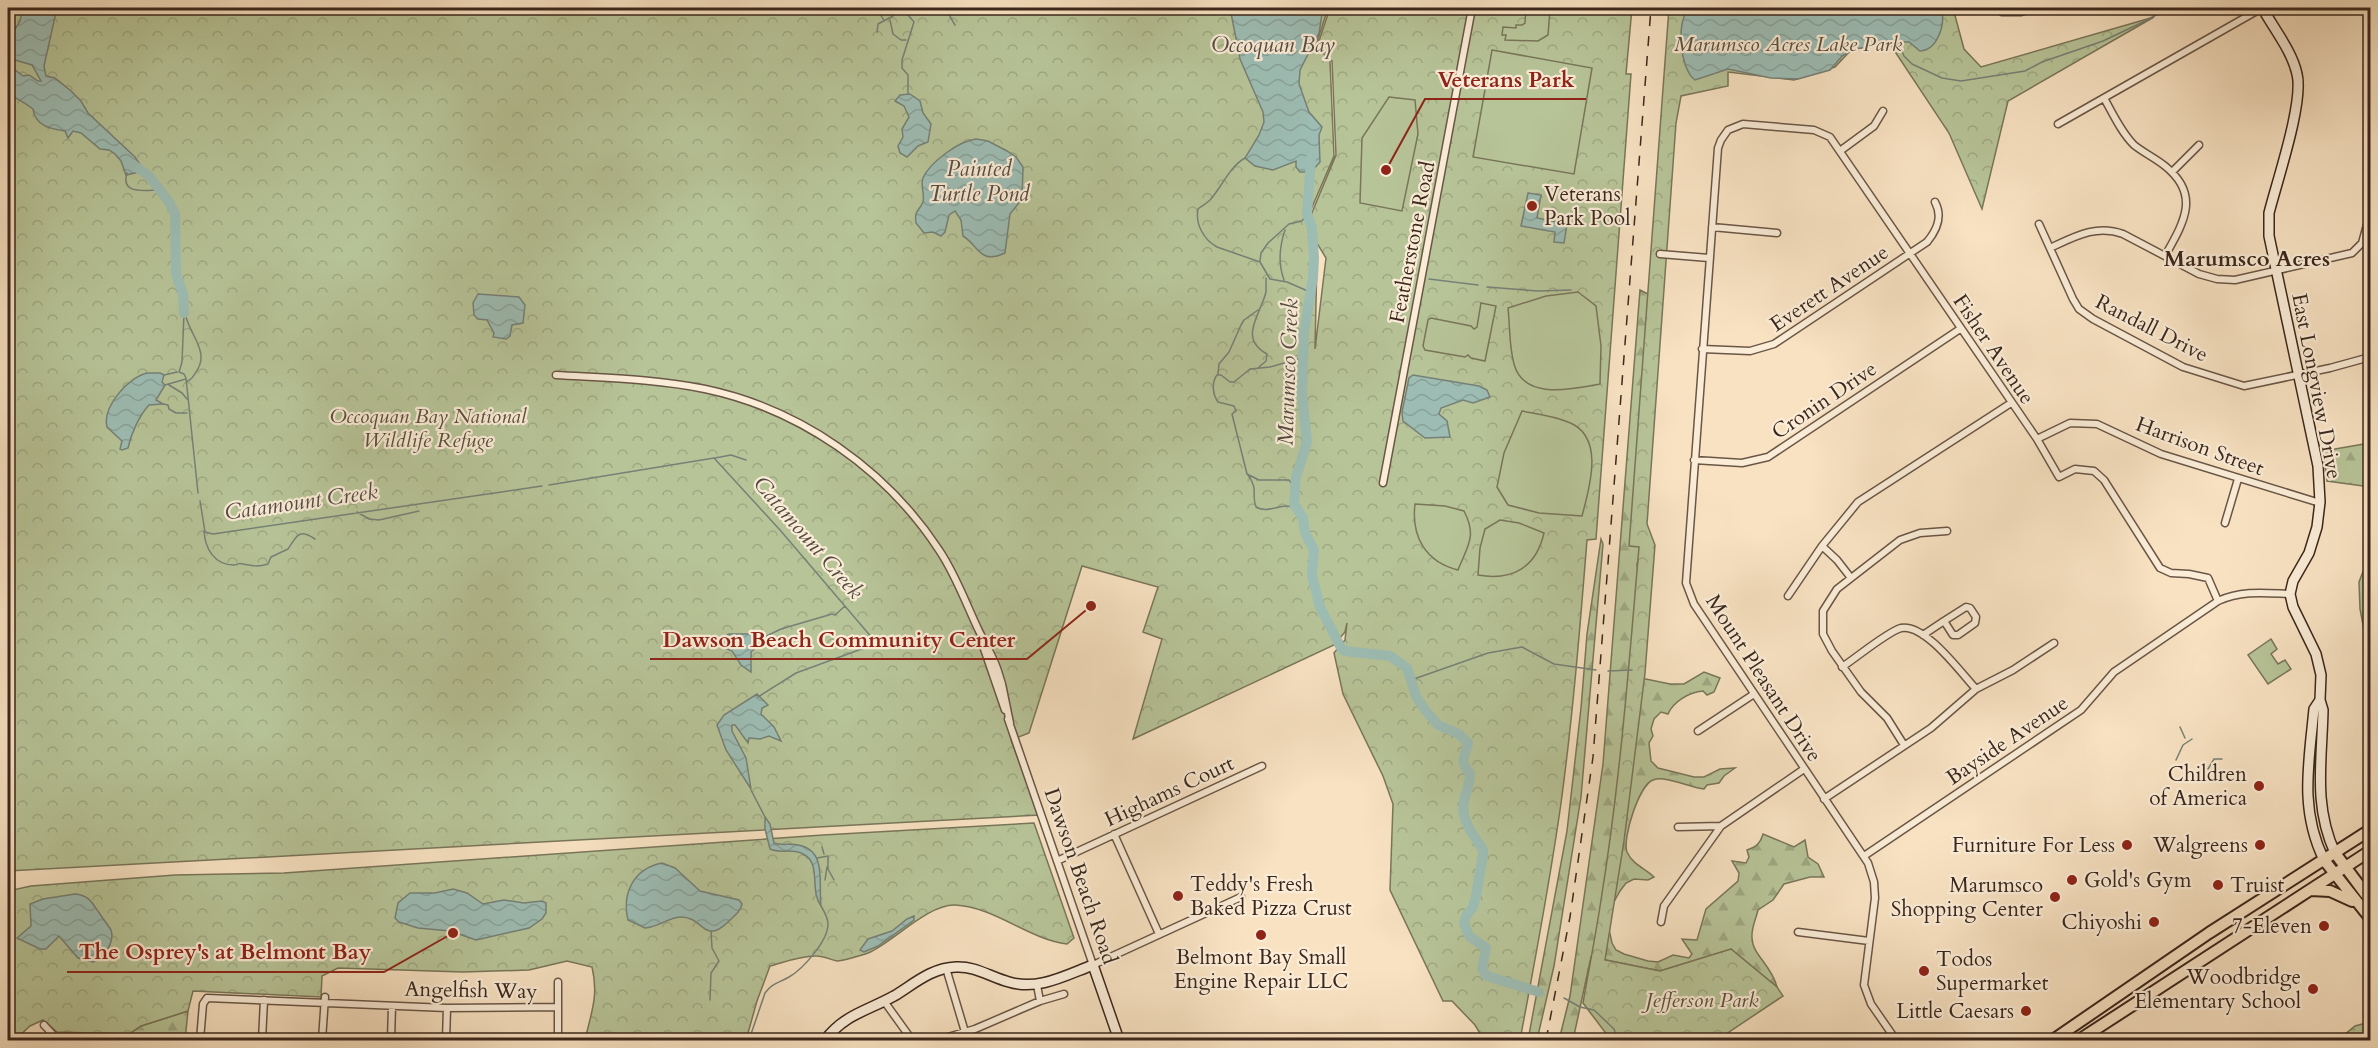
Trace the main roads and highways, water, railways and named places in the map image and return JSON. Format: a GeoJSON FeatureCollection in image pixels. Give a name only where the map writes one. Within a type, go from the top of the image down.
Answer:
{"type":"FeatureCollection","features":[{"type":"Feature","properties":{"kind":"main road"},"geometry":{"type":"LineString","coordinates":[[2053,1041],[2209,933],[2370,830]]}},
{"type":"Feature","properties":{"kind":"main road"},"geometry":{"type":"LineString","coordinates":[[2079,1041],[2370,851]]}},
{"type":"Feature","properties":{"kind":"main road"},"geometry":{"type":"LineString","coordinates":[[2335,853],[2370,900]]}},
{"type":"Feature","properties":{"kind":"main road"},"geometry":{"type":"LineString","coordinates":[[2324,860],[2370,918]]}},
{"type":"Feature","properties":{"kind":"main road"},"geometry":{"type":"LineString","coordinates":[[2370,867],[2370,886]]}},
{"type":"Feature","properties":{"kind":"main road"},"geometry":{"type":"LineString","coordinates":[[2307,891],[2330,891],[2358,904]]}},
{"type":"Feature","properties":{"kind":"water"},"geometry":{"type":"Polygon","coordinates":[[[23,8],[57,8],[44,66],[46,76],[55,78],[71,91],[88,113],[135,157],[146,174],[139,172],[126,175],[121,161],[115,154],[109,150],[100,149],[81,133],[73,131],[68,138],[65,131],[44,126],[34,115],[33,109],[9,92],[8,68],[23,76],[29,75],[41,81],[32,65],[8,58],[8,41],[20,21],[23,8]]]}},
{"type":"Feature","properties":{"kind":"water","name":"Occoquan Bay"},"geometry":{"type":"Polygon","coordinates":[[[1230,8],[1323,8],[1319,33],[1300,70],[1299,84],[1309,112],[1322,127],[1319,135],[1320,162],[1311,172],[1300,172],[1296,167],[1296,161],[1273,170],[1255,166],[1245,158],[1259,135],[1264,122],[1263,112],[1240,59],[1230,8]]]}},
{"type":"Feature","properties":{"kind":"water"},"geometry":{"type":"Polygon","coordinates":[[[1690,8],[1941,8],[1942,21],[1936,41],[1932,46],[1920,51],[1909,42],[1855,49],[1842,56],[1830,70],[1798,79],[1771,78],[1728,69],[1695,80],[1686,66],[1681,44],[1682,22],[1690,8]]]}},
{"type":"Feature","properties":{"kind":"water"},"geometry":{"type":"Polygon","coordinates":[[[910,94],[920,101],[923,113],[931,124],[928,142],[918,146],[907,157],[900,153],[898,146],[903,137],[902,129],[909,117],[904,106],[895,101],[900,95],[910,94]]]}},
{"type":"Feature","properties":{"kind":"water","name":"Painted Turtle Pond"},"geometry":{"type":"Polygon","coordinates":[[[976,139],[988,141],[1007,151],[1016,157],[1023,167],[1022,199],[1010,214],[1005,253],[997,256],[985,256],[963,236],[961,220],[955,211],[949,215],[945,232],[941,236],[933,232],[924,233],[916,223],[916,213],[923,202],[922,181],[932,165],[954,148],[976,139]]]}},
{"type":"Feature","properties":{"kind":"water","name":"Veterans Park Pool"},"geometry":{"type":"Polygon","coordinates":[[[1528,193],[1541,195],[1537,218],[1567,224],[1564,243],[1554,242],[1555,232],[1521,226],[1528,193]]]}},
{"type":"Feature","properties":{"kind":"water"},"geometry":{"type":"Polygon","coordinates":[[[478,294],[519,297],[525,305],[523,323],[512,325],[510,336],[506,339],[493,337],[494,333],[487,320],[478,319],[474,315],[473,303],[478,294]]]}},
{"type":"Feature","properties":{"kind":"water"},"geometry":{"type":"Polygon","coordinates":[[[148,373],[164,375],[162,382],[165,385],[156,400],[163,404],[149,405],[136,425],[128,448],[122,450],[120,449],[122,441],[107,427],[109,411],[125,386],[148,373]]]}},
{"type":"Feature","properties":{"kind":"water"},"geometry":{"type":"Polygon","coordinates":[[[1413,375],[1479,386],[1487,390],[1490,397],[1473,403],[1463,400],[1441,408],[1439,414],[1447,421],[1450,437],[1425,438],[1403,421],[1402,412],[1409,378],[1413,375]]]}},
{"type":"Feature","properties":{"kind":"water"},"geometry":{"type":"Polygon","coordinates":[[[729,634],[752,634],[760,639],[759,645],[751,652],[751,672],[741,665],[732,651],[720,646],[722,638],[729,634]]]}},
{"type":"Feature","properties":{"kind":"water"},"geometry":{"type":"Polygon","coordinates":[[[757,694],[768,705],[762,708],[761,714],[774,727],[781,741],[769,736],[760,739],[749,738],[748,743],[735,725],[732,725],[732,731],[746,758],[751,789],[726,750],[717,725],[724,715],[757,694]]]}},
{"type":"Feature","properties":{"kind":"water"},"geometry":{"type":"Polygon","coordinates":[[[765,817],[770,824],[774,843],[798,845],[814,854],[820,870],[821,906],[816,892],[814,870],[809,858],[799,852],[770,849],[765,829],[765,817]]]}},
{"type":"Feature","properties":{"kind":"water"},"geometry":{"type":"Polygon","coordinates":[[[662,863],[675,868],[700,891],[739,900],[742,904],[740,909],[720,929],[713,931],[708,931],[688,918],[680,917],[645,928],[628,920],[628,893],[636,877],[652,866],[662,863]]]}},
{"type":"Feature","properties":{"kind":"water"},"geometry":{"type":"Polygon","coordinates":[[[453,889],[467,893],[483,904],[504,900],[524,903],[542,901],[546,903],[546,913],[542,919],[529,928],[476,940],[450,931],[418,928],[399,922],[395,918],[398,903],[410,893],[435,893],[453,889]]]}},
{"type":"Feature","properties":{"kind":"water"},"geometry":{"type":"Polygon","coordinates":[[[75,894],[90,900],[111,930],[110,944],[101,957],[93,962],[78,958],[59,936],[46,949],[40,949],[17,938],[31,926],[30,904],[43,899],[75,894]]]}},
{"type":"Feature","properties":{"kind":"water"},"geometry":{"type":"Polygon","coordinates":[[[914,916],[914,920],[878,946],[864,952],[860,950],[868,939],[892,931],[914,916]]]}},
{"type":"Feature","properties":{"kind":"waterway"},"geometry":{"type":"LineString","coordinates":[[861,8],[866,8]]}},
{"type":"Feature","properties":{"kind":"waterway"},"geometry":{"type":"LineString","coordinates":[[877,8],[884,21]]}},
{"type":"Feature","properties":{"kind":"waterway"},"geometry":{"type":"LineString","coordinates":[[877,32],[878,24],[893,16],[899,8]]}},
{"type":"Feature","properties":{"kind":"waterway"},"geometry":{"type":"LineString","coordinates":[[902,8],[914,22],[902,60],[902,68],[908,75],[908,94]]}},
{"type":"Feature","properties":{"kind":"waterway"},"geometry":{"type":"LineString","coordinates":[[908,14],[920,9],[950,13],[969,8]]}},
{"type":"Feature","properties":{"kind":"waterway"},"geometry":{"type":"LineString","coordinates":[[1898,42],[1904,56],[1912,64],[1942,78],[1961,81],[2025,71],[2042,62],[2103,41],[2169,8]]}},
{"type":"Feature","properties":{"kind":"waterway"},"geometry":{"type":"LineString","coordinates":[[948,13],[955,25]]}},
{"type":"Feature","properties":{"kind":"waterway"},"geometry":{"type":"LineString","coordinates":[[890,20],[893,34],[901,40],[906,40]]}},
{"type":"Feature","properties":{"kind":"waterway"},"geometry":{"type":"LineString","coordinates":[[1245,158],[1230,172],[1210,200],[1198,209],[1197,215],[1201,231],[1217,247],[1260,262],[1270,279],[1287,282],[1310,292]]}},
{"type":"Feature","properties":{"kind":"waterway","name":"Marumsco Creek"},"geometry":{"type":"LineString","coordinates":[[1311,158],[1307,214],[1312,228],[1314,258],[1304,333],[1302,394],[1307,442],[1296,477],[1294,504],[1303,518],[1305,533],[1314,550],[1312,576],[1320,607],[1341,648],[1345,651],[1390,656],[1407,668],[1416,696],[1425,710],[1438,725],[1459,734],[1468,743],[1464,763],[1470,777],[1463,808],[1466,821],[1483,850],[1483,854],[1473,907],[1464,923],[1469,936],[1486,948],[1482,969],[1487,976],[1539,992]]}},
{"type":"Feature","properties":{"kind":"waterway","name":"Catamount Creek"},"geometry":{"type":"LineString","coordinates":[[132,164],[149,176],[169,202],[175,214],[176,274],[183,294],[184,313]]}},
{"type":"Feature","properties":{"kind":"waterway"},"geometry":{"type":"LineString","coordinates":[[127,173],[126,180],[130,188],[159,190]]}},
{"type":"Feature","properties":{"kind":"waterway"},"geometry":{"type":"LineString","coordinates":[[1260,261],[1261,253],[1268,243],[1289,224],[1302,221],[1307,214]]}},
{"type":"Feature","properties":{"kind":"waterway"},"geometry":{"type":"LineString","coordinates":[[1284,280],[1280,255],[1285,230]]}},
{"type":"Feature","properties":{"kind":"waterway"},"geometry":{"type":"LineString","coordinates":[[1259,367],[1266,361],[1267,354],[1258,348],[1252,334],[1266,292],[1266,278]]}},
{"type":"Feature","properties":{"kind":"waterway"},"geometry":{"type":"LineString","coordinates":[[1429,279],[1478,285]]}},
{"type":"Feature","properties":{"kind":"waterway"},"geometry":{"type":"LineString","coordinates":[[1487,287],[1538,291],[1571,290]]}},
{"type":"Feature","properties":{"kind":"waterway"},"geometry":{"type":"LineString","coordinates":[[1218,374],[1219,364],[1229,352],[1244,320],[1258,310]]}},
{"type":"Feature","properties":{"kind":"waterway","name":"Catamount Creek"},"geometry":{"type":"LineString","coordinates":[[184,313],[182,362],[179,372],[186,378],[198,493]]}},
{"type":"Feature","properties":{"kind":"waterway"},"geometry":{"type":"LineString","coordinates":[[186,317],[198,344],[201,358],[194,375],[186,382]]}},
{"type":"Feature","properties":{"kind":"waterway"},"geometry":{"type":"LineString","coordinates":[[1294,487],[1289,480],[1259,480],[1247,474],[1232,414],[1236,411],[1234,406],[1218,402],[1213,385],[1217,375],[1234,382],[1250,369],[1270,367],[1298,359],[1303,355]]}},
{"type":"Feature","properties":{"kind":"waterway"},"geometry":{"type":"LineString","coordinates":[[164,375],[177,372]]}},
{"type":"Feature","properties":{"kind":"waterway"},"geometry":{"type":"LineString","coordinates":[[165,385],[186,379]]}},
{"type":"Feature","properties":{"kind":"waterway"},"geometry":{"type":"LineString","coordinates":[[169,385],[187,399]]}},
{"type":"Feature","properties":{"kind":"waterway"},"geometry":{"type":"LineString","coordinates":[[163,404],[168,405],[169,409],[176,413],[187,413]]}},
{"type":"Feature","properties":{"kind":"waterway"},"geometry":{"type":"LineString","coordinates":[[715,458],[731,455],[746,460]]}},
{"type":"Feature","properties":{"kind":"waterway","name":"Catamount Creek"},"geometry":{"type":"LineString","coordinates":[[549,485],[714,458],[780,530],[873,639],[867,647],[796,673],[758,697]]}},
{"type":"Feature","properties":{"kind":"waterway"},"geometry":{"type":"LineString","coordinates":[[1248,475],[1253,485],[1256,507],[1266,509],[1287,506],[1297,509]]}},
{"type":"Feature","properties":{"kind":"waterway","name":"Catamount Creek"},"geometry":{"type":"LineString","coordinates":[[200,501],[205,532],[213,534],[542,486]]}},
{"type":"Feature","properties":{"kind":"waterway"},"geometry":{"type":"LineString","coordinates":[[357,512],[369,519],[379,520],[419,511]]}},
{"type":"Feature","properties":{"kind":"waterway"},"geometry":{"type":"LineString","coordinates":[[204,531],[206,543],[216,559],[234,565],[240,563],[253,566],[268,564],[271,557],[288,549],[298,535],[305,534],[315,539]]}},
{"type":"Feature","properties":{"kind":"waterway"},"geometry":{"type":"LineString","coordinates":[[760,639],[781,629],[835,615],[845,606]]}},
{"type":"Feature","properties":{"kind":"waterway"},"geometry":{"type":"LineString","coordinates":[[1411,680],[1488,653],[1522,647],[1554,664],[1596,670]]}},
{"type":"Feature","properties":{"kind":"waterway"},"geometry":{"type":"LineString","coordinates":[[1608,671],[1632,670]]}},
{"type":"Feature","properties":{"kind":"waterway"},"geometry":{"type":"LineString","coordinates":[[2180,727],[2185,738]]}},
{"type":"Feature","properties":{"kind":"waterway"},"geometry":{"type":"LineString","coordinates":[[2176,760],[2183,745],[2192,739]]}},
{"type":"Feature","properties":{"kind":"waterway"},"geometry":{"type":"LineString","coordinates":[[2208,769],[2214,759],[2222,759]]}},
{"type":"Feature","properties":{"kind":"waterway","name":"Catamount Creek"},"geometry":{"type":"LineString","coordinates":[[751,790],[765,817]]}},
{"type":"Feature","properties":{"kind":"waterway"},"geometry":{"type":"LineString","coordinates":[[822,847],[824,854]]}},
{"type":"Feature","properties":{"kind":"waterway"},"geometry":{"type":"LineString","coordinates":[[817,858],[828,856],[828,869],[834,880]]}},
{"type":"Feature","properties":{"kind":"waterway"},"geometry":{"type":"LineString","coordinates":[[825,880],[827,867]]}},
{"type":"Feature","properties":{"kind":"waterway","name":"Catamount Creek"},"geometry":{"type":"LineString","coordinates":[[749,1040],[765,993],[773,985],[801,968],[824,938],[828,922],[821,906]]}},
{"type":"Feature","properties":{"kind":"waterway"},"geometry":{"type":"LineString","coordinates":[[710,1000],[711,973],[719,961],[712,948],[711,931]]}},
{"type":"Feature","properties":{"kind":"waterway","name":"Marumsco Creek"},"geometry":{"type":"LineString","coordinates":[[1564,998],[1580,1007],[1594,1010],[1614,1029],[1618,1040]]}},
{"type":"Feature","properties":{"kind":"railway"},"geometry":{"type":"LineString","coordinates":[[1546,1040],[1570,917],[1593,757],[1651,8]]}},
{"type":"Feature","properties":{"kind":"place","name":"Veterans Park"},"geometry":{"type":"Point","coordinates":[1386,170]}},
{"type":"Feature","properties":{"kind":"place","name":"Veterans Park Pool"},"geometry":{"type":"Point","coordinates":[1532,206]}},
{"type":"Feature","properties":{"kind":"place","name":"Dawson Beach Community Center"},"geometry":{"type":"Point","coordinates":[1091,606]}},
{"type":"Feature","properties":{"kind":"place","name":"Children of America"},"geometry":{"type":"Point","coordinates":[2259,786]}},
{"type":"Feature","properties":{"kind":"place","name":"Furniture For Less"},"geometry":{"type":"Point","coordinates":[2127,845]}},
{"type":"Feature","properties":{"kind":"place","name":"Walgreens"},"geometry":{"type":"Point","coordinates":[2260,845]}},
{"type":"Feature","properties":{"kind":"place","name":"Gold's Gym"},"geometry":{"type":"Point","coordinates":[2072,880]}},
{"type":"Feature","properties":{"kind":"place","name":"Truist"},"geometry":{"type":"Point","coordinates":[2218,885]}},
{"type":"Feature","properties":{"kind":"place","name":"Teddy's Fresh Baked Pizza Crust"},"geometry":{"type":"Point","coordinates":[1178,896]}},
{"type":"Feature","properties":{"kind":"place","name":"Marumsco Shopping Center"},"geometry":{"type":"Point","coordinates":[2055,897]}},
{"type":"Feature","properties":{"kind":"place","name":"Chiyoshi"},"geometry":{"type":"Point","coordinates":[2154,922]}},
{"type":"Feature","properties":{"kind":"place","name":"7-Eleven"},"geometry":{"type":"Point","coordinates":[2324,926]}},
{"type":"Feature","properties":{"kind":"place","name":"The Osprey's at Belmont Bay"},"geometry":{"type":"Point","coordinates":[453,933]}},
{"type":"Feature","properties":{"kind":"place","name":"Belmont Bay Small Engine Repair LLC"},"geometry":{"type":"Point","coordinates":[1261,935]}},
{"type":"Feature","properties":{"kind":"place","name":"Todos Supermarket"},"geometry":{"type":"Point","coordinates":[1924,971]}},
{"type":"Feature","properties":{"kind":"place","name":"Woodbridge Elementary School"},"geometry":{"type":"Point","coordinates":[2313,989]}},
{"type":"Feature","properties":{"kind":"place","name":"Little Caesars"},"geometry":{"type":"Point","coordinates":[2026,1011]}},
{"type":"Feature","properties":{"kind":"district","name":"Marumsco Acres"},"geometry":{"type":"Point","coordinates":[2247,258]}},
{"type":"Feature","properties":{"kind":"park label","name":"Marumsco Acres Lake Park"},"geometry":{"type":"Point","coordinates":[1788,44]}},
{"type":"Feature","properties":{"kind":"park label","name":"Occoquan Bay National Wildlife Refuge"},"geometry":{"type":"Point","coordinates":[428,428]}},
{"type":"Feature","properties":{"kind":"park label","name":"Jefferson Park"},"geometry":{"type":"Point","coordinates":[1702,1000]}}]}
